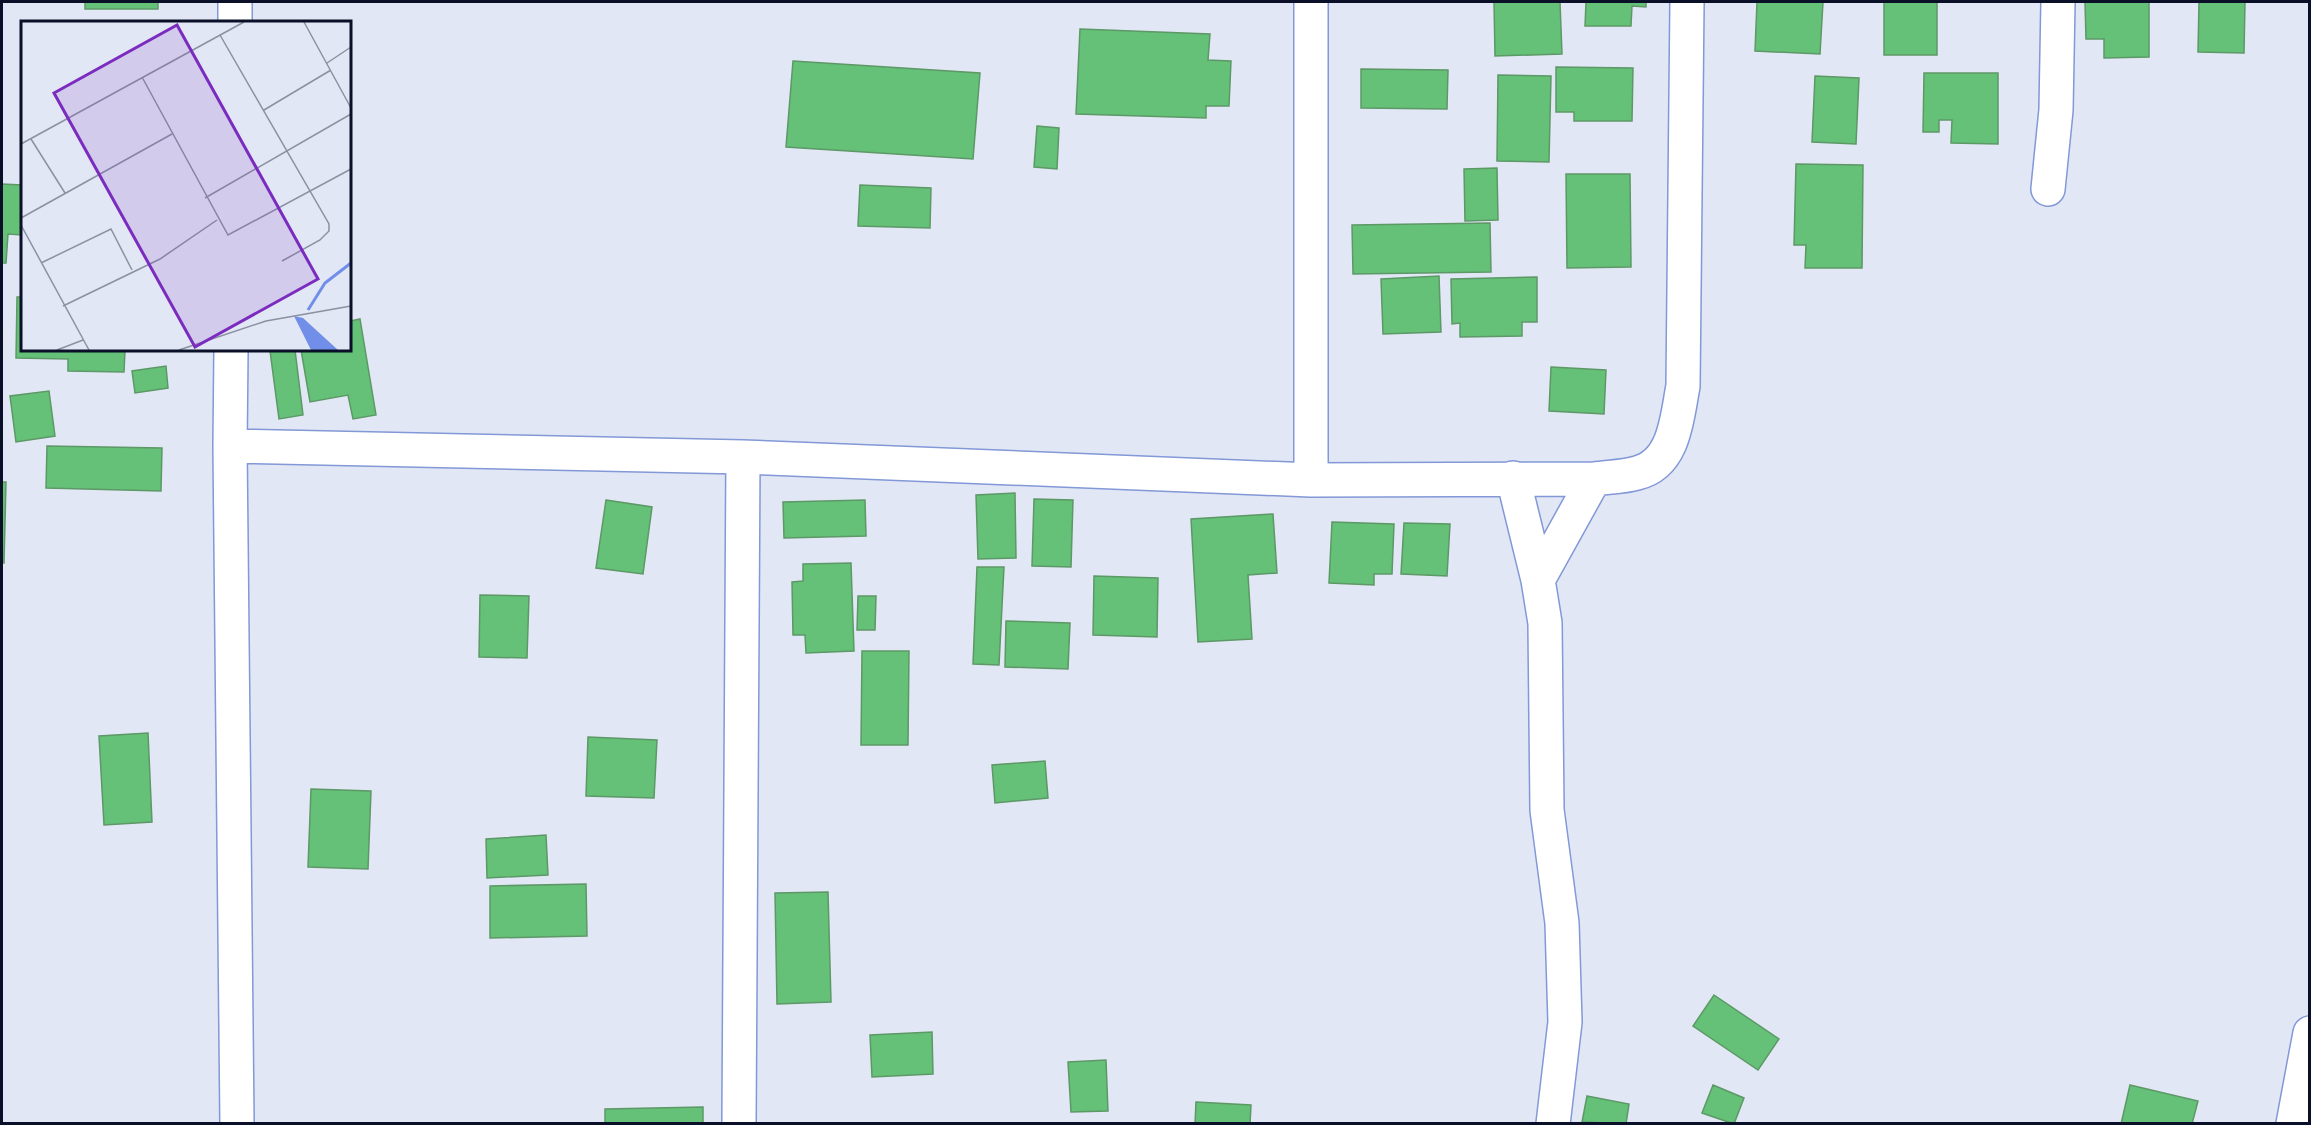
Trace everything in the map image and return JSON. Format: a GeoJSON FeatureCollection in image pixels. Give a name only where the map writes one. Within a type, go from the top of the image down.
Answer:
{"type":"FeatureCollection","features":[{"type":"Feature","properties":{"kind":"street"},"geometry":{"type":"LineString","coordinates":[[235,2],[235,21]]}},
{"type":"Feature","properties":{"kind":"street"},"geometry":{"type":"LineString","coordinates":[[1311,2],[1311,480]]}},
{"type":"Feature","properties":{"kind":"street"},"geometry":{"type":"LineString","coordinates":[[230,446],[742,456],[1311,480],[1594,479],[1639,473],[1659,461],[1673,440],[1683,386],[1686,2]]}},
{"type":"Feature","properties":{"kind":"street"},"geometry":{"type":"LineString","coordinates":[[2048,189],[2056,110],[2058,2]]}},
{"type":"Feature","properties":{"kind":"street"},"geometry":{"type":"LineString","coordinates":[[231,351],[237,1124]]}},
{"type":"Feature","properties":{"kind":"street"},"geometry":{"type":"LineString","coordinates":[[739,1124],[742,456]]}},
{"type":"Feature","properties":{"kind":"street"},"geometry":{"type":"LineString","coordinates":[[1513,478],[1538,580],[1545,623],[1547,810],[1562,923],[1564,989],[1564,1022],[1553,1124]]}},
{"type":"Feature","properties":{"kind":"street"},"geometry":{"type":"LineString","coordinates":[[1538,580],[1594,479]]}},
{"type":"Feature","properties":{"kind":"street"},"geometry":{"type":"LineString","coordinates":[[2300,1106],[2310,1033]]}},
{"type":"Feature","properties":{"kind":"building"},"geometry":{"type":"Polygon","coordinates":[[[85,2],[158,2],[158,9],[85,9],[85,2]]]}},
{"type":"Feature","properties":{"kind":"building"},"geometry":{"type":"Polygon","coordinates":[[[1494,2],[1560,2],[1562,54],[1495,56],[1494,2]]]}},
{"type":"Feature","properties":{"kind":"building"},"geometry":{"type":"Polygon","coordinates":[[[1586,2],[1646,2],[1646,7],[1632,6],[1631,26],[1585,26],[1586,2]]]}},
{"type":"Feature","properties":{"kind":"building"},"geometry":{"type":"Polygon","coordinates":[[[1757,2],[1823,2],[1820,54],[1755,51],[1757,2]]]}},
{"type":"Feature","properties":{"kind":"building"},"geometry":{"type":"Polygon","coordinates":[[[1884,2],[1937,2],[1937,55],[1884,55],[1884,2]]]}},
{"type":"Feature","properties":{"kind":"building"},"geometry":{"type":"Polygon","coordinates":[[[2085,2],[2149,2],[2149,57],[2104,58],[2104,39],[2086,39],[2085,2]]]}},
{"type":"Feature","properties":{"kind":"building"},"geometry":{"type":"Polygon","coordinates":[[[2199,2],[2245,2],[2244,53],[2198,52],[2199,2]]]}},
{"type":"Feature","properties":{"kind":"building"},"geometry":{"type":"Polygon","coordinates":[[[1080,29],[1210,34],[1208,60],[1231,61],[1229,106],[1206,106],[1206,118],[1076,114],[1080,29]]]}},
{"type":"Feature","properties":{"kind":"building"},"geometry":{"type":"Polygon","coordinates":[[[793,61],[980,73],[973,159],[786,147],[793,61]]]}},
{"type":"Feature","properties":{"kind":"building"},"geometry":{"type":"Polygon","coordinates":[[[1556,67],[1633,68],[1632,121],[1574,121],[1574,112],[1556,112],[1556,67]]]}},
{"type":"Feature","properties":{"kind":"building"},"geometry":{"type":"Polygon","coordinates":[[[1361,69],[1448,70],[1447,109],[1361,108],[1361,69]]]}},
{"type":"Feature","properties":{"kind":"building"},"geometry":{"type":"Polygon","coordinates":[[[1924,73],[1998,73],[1998,144],[1951,143],[1952,120],[1939,120],[1939,132],[1923,132],[1924,73]]]}},
{"type":"Feature","properties":{"kind":"building"},"geometry":{"type":"Polygon","coordinates":[[[1498,75],[1551,76],[1549,162],[1497,161],[1498,75]]]}},
{"type":"Feature","properties":{"kind":"building"},"geometry":{"type":"Polygon","coordinates":[[[1815,76],[1859,78],[1856,144],[1812,142],[1815,76]]]}},
{"type":"Feature","properties":{"kind":"building"},"geometry":{"type":"Polygon","coordinates":[[[1037,126],[1059,128],[1057,169],[1034,167],[1037,126]]]}},
{"type":"Feature","properties":{"kind":"building"},"geometry":{"type":"Polygon","coordinates":[[[1796,164],[1863,165],[1862,268],[1805,268],[1806,245],[1794,245],[1796,164]]]}},
{"type":"Feature","properties":{"kind":"building"},"geometry":{"type":"Polygon","coordinates":[[[1497,168],[1498,220],[1465,221],[1464,169],[1497,168]]]}},
{"type":"Feature","properties":{"kind":"building"},"geometry":{"type":"Polygon","coordinates":[[[1566,174],[1630,174],[1631,267],[1567,268],[1566,174]]]}},
{"type":"Feature","properties":{"kind":"building"},"geometry":{"type":"Polygon","coordinates":[[[2,184],[21,185],[21,235],[8,234],[6,263],[2,263],[2,184]]]}},
{"type":"Feature","properties":{"kind":"building"},"geometry":{"type":"Polygon","coordinates":[[[860,185],[931,188],[930,228],[858,226],[860,185]]]}},
{"type":"Feature","properties":{"kind":"building"},"geometry":{"type":"Polygon","coordinates":[[[1490,223],[1491,272],[1353,274],[1352,225],[1490,223]]]}},
{"type":"Feature","properties":{"kind":"building"},"geometry":{"type":"Polygon","coordinates":[[[1439,276],[1441,332],[1383,334],[1381,279],[1439,276]]]}},
{"type":"Feature","properties":{"kind":"building"},"geometry":{"type":"Polygon","coordinates":[[[1537,277],[1537,322],[1522,322],[1522,336],[1460,337],[1460,323],[1452,324],[1451,279],[1537,277]]]}},
{"type":"Feature","properties":{"kind":"building"},"geometry":{"type":"Polygon","coordinates":[[[17,297],[21,297],[21,351],[125,351],[124,372],[68,371],[68,359],[16,358],[17,297]]]}},
{"type":"Feature","properties":{"kind":"building"},"geometry":{"type":"Polygon","coordinates":[[[360,319],[376,415],[353,419],[348,395],[310,402],[301,351],[351,351],[351,321],[360,319]]]}},
{"type":"Feature","properties":{"kind":"building"},"geometry":{"type":"Polygon","coordinates":[[[270,351],[295,351],[303,415],[279,419],[270,351]]]}},
{"type":"Feature","properties":{"kind":"building"},"geometry":{"type":"Polygon","coordinates":[[[166,366],[168,388],[135,393],[132,371],[166,366]]]}},
{"type":"Feature","properties":{"kind":"building"},"geometry":{"type":"Polygon","coordinates":[[[1551,367],[1606,370],[1604,414],[1549,411],[1551,367]]]}},
{"type":"Feature","properties":{"kind":"building"},"geometry":{"type":"Polygon","coordinates":[[[49,391],[55,436],[16,442],[10,396],[49,391]]]}},
{"type":"Feature","properties":{"kind":"building"},"geometry":{"type":"Polygon","coordinates":[[[47,446],[162,448],[161,491],[46,488],[47,446]]]}},
{"type":"Feature","properties":{"kind":"building"},"geometry":{"type":"Polygon","coordinates":[[[2,482],[6,482],[4,563],[2,563],[2,482]]]}},
{"type":"Feature","properties":{"kind":"building"},"geometry":{"type":"Polygon","coordinates":[[[1015,493],[1016,558],[978,559],[976,495],[1015,493]]]}},
{"type":"Feature","properties":{"kind":"building"},"geometry":{"type":"Polygon","coordinates":[[[1034,499],[1073,500],[1071,567],[1032,566],[1034,499]]]}},
{"type":"Feature","properties":{"kind":"building"},"geometry":{"type":"Polygon","coordinates":[[[606,500],[652,507],[643,574],[596,568],[606,500]]]}},
{"type":"Feature","properties":{"kind":"building"},"geometry":{"type":"Polygon","coordinates":[[[865,500],[866,536],[784,538],[783,502],[865,500]]]}},
{"type":"Feature","properties":{"kind":"building"},"geometry":{"type":"Polygon","coordinates":[[[1273,514],[1277,573],[1248,575],[1252,639],[1198,642],[1191,519],[1273,514]]]}},
{"type":"Feature","properties":{"kind":"building"},"geometry":{"type":"Polygon","coordinates":[[[1332,522],[1394,524],[1392,574],[1374,574],[1374,585],[1329,583],[1332,522]]]}},
{"type":"Feature","properties":{"kind":"building"},"geometry":{"type":"Polygon","coordinates":[[[1404,523],[1450,524],[1447,576],[1401,574],[1404,523]]]}},
{"type":"Feature","properties":{"kind":"building"},"geometry":{"type":"Polygon","coordinates":[[[851,563],[854,651],[806,653],[805,635],[793,635],[792,582],[803,581],[803,564],[851,563]]]}},
{"type":"Feature","properties":{"kind":"building"},"geometry":{"type":"Polygon","coordinates":[[[977,567],[1004,567],[999,665],[973,664],[977,567]]]}},
{"type":"Feature","properties":{"kind":"building"},"geometry":{"type":"Polygon","coordinates":[[[1094,576],[1158,578],[1157,637],[1093,635],[1094,576]]]}},
{"type":"Feature","properties":{"kind":"building"},"geometry":{"type":"Polygon","coordinates":[[[480,595],[529,596],[527,658],[479,657],[480,595]]]}},
{"type":"Feature","properties":{"kind":"building"},"geometry":{"type":"Polygon","coordinates":[[[858,596],[876,596],[875,630],[857,630],[858,596]]]}},
{"type":"Feature","properties":{"kind":"building"},"geometry":{"type":"Polygon","coordinates":[[[1006,621],[1070,623],[1068,669],[1005,667],[1006,621]]]}},
{"type":"Feature","properties":{"kind":"building"},"geometry":{"type":"Polygon","coordinates":[[[862,651],[909,651],[908,745],[861,745],[862,651]]]}},
{"type":"Feature","properties":{"kind":"building"},"geometry":{"type":"Polygon","coordinates":[[[148,733],[152,822],[104,825],[99,736],[148,733]]]}},
{"type":"Feature","properties":{"kind":"building"},"geometry":{"type":"Polygon","coordinates":[[[588,737],[657,740],[654,798],[586,796],[588,737]]]}},
{"type":"Feature","properties":{"kind":"building"},"geometry":{"type":"Polygon","coordinates":[[[1045,761],[1048,798],[995,803],[992,765],[1045,761]]]}},
{"type":"Feature","properties":{"kind":"building"},"geometry":{"type":"Polygon","coordinates":[[[311,789],[371,791],[368,869],[308,867],[311,789]]]}},
{"type":"Feature","properties":{"kind":"building"},"geometry":{"type":"Polygon","coordinates":[[[546,835],[548,875],[487,878],[486,839],[546,835]]]}},
{"type":"Feature","properties":{"kind":"building"},"geometry":{"type":"Polygon","coordinates":[[[586,884],[587,936],[490,938],[490,886],[586,884]]]}},
{"type":"Feature","properties":{"kind":"building"},"geometry":{"type":"Polygon","coordinates":[[[828,892],[831,1002],[777,1004],[775,893],[828,892]]]}},
{"type":"Feature","properties":{"kind":"building"},"geometry":{"type":"Polygon","coordinates":[[[1714,995],[1779,1039],[1758,1070],[1693,1026],[1714,995]]]}},
{"type":"Feature","properties":{"kind":"building"},"geometry":{"type":"Polygon","coordinates":[[[932,1032],[933,1074],[872,1077],[870,1035],[932,1032]]]}},
{"type":"Feature","properties":{"kind":"building"},"geometry":{"type":"Polygon","coordinates":[[[1106,1060],[1108,1111],[1071,1112],[1068,1062],[1106,1060]]]}},
{"type":"Feature","properties":{"kind":"building"},"geometry":{"type":"Polygon","coordinates":[[[1713,1085],[1744,1098],[1734,1124],[1702,1113],[1713,1085]]]}},
{"type":"Feature","properties":{"kind":"building"},"geometry":{"type":"Polygon","coordinates":[[[2130,1085],[2198,1101],[2192,1124],[2121,1124],[2130,1085]]]}},
{"type":"Feature","properties":{"kind":"building"},"geometry":{"type":"Polygon","coordinates":[[[1587,1096],[1629,1104],[1626,1124],[1582,1122],[1587,1096]]]}},
{"type":"Feature","properties":{"kind":"building"},"geometry":{"type":"Polygon","coordinates":[[[1196,1102],[1251,1105],[1250,1124],[1195,1124],[1196,1102]]]}},
{"type":"Feature","properties":{"kind":"building"},"geometry":{"type":"Polygon","coordinates":[[[703,1107],[703,1124],[605,1124],[605,1109],[703,1107]]]}}]}
